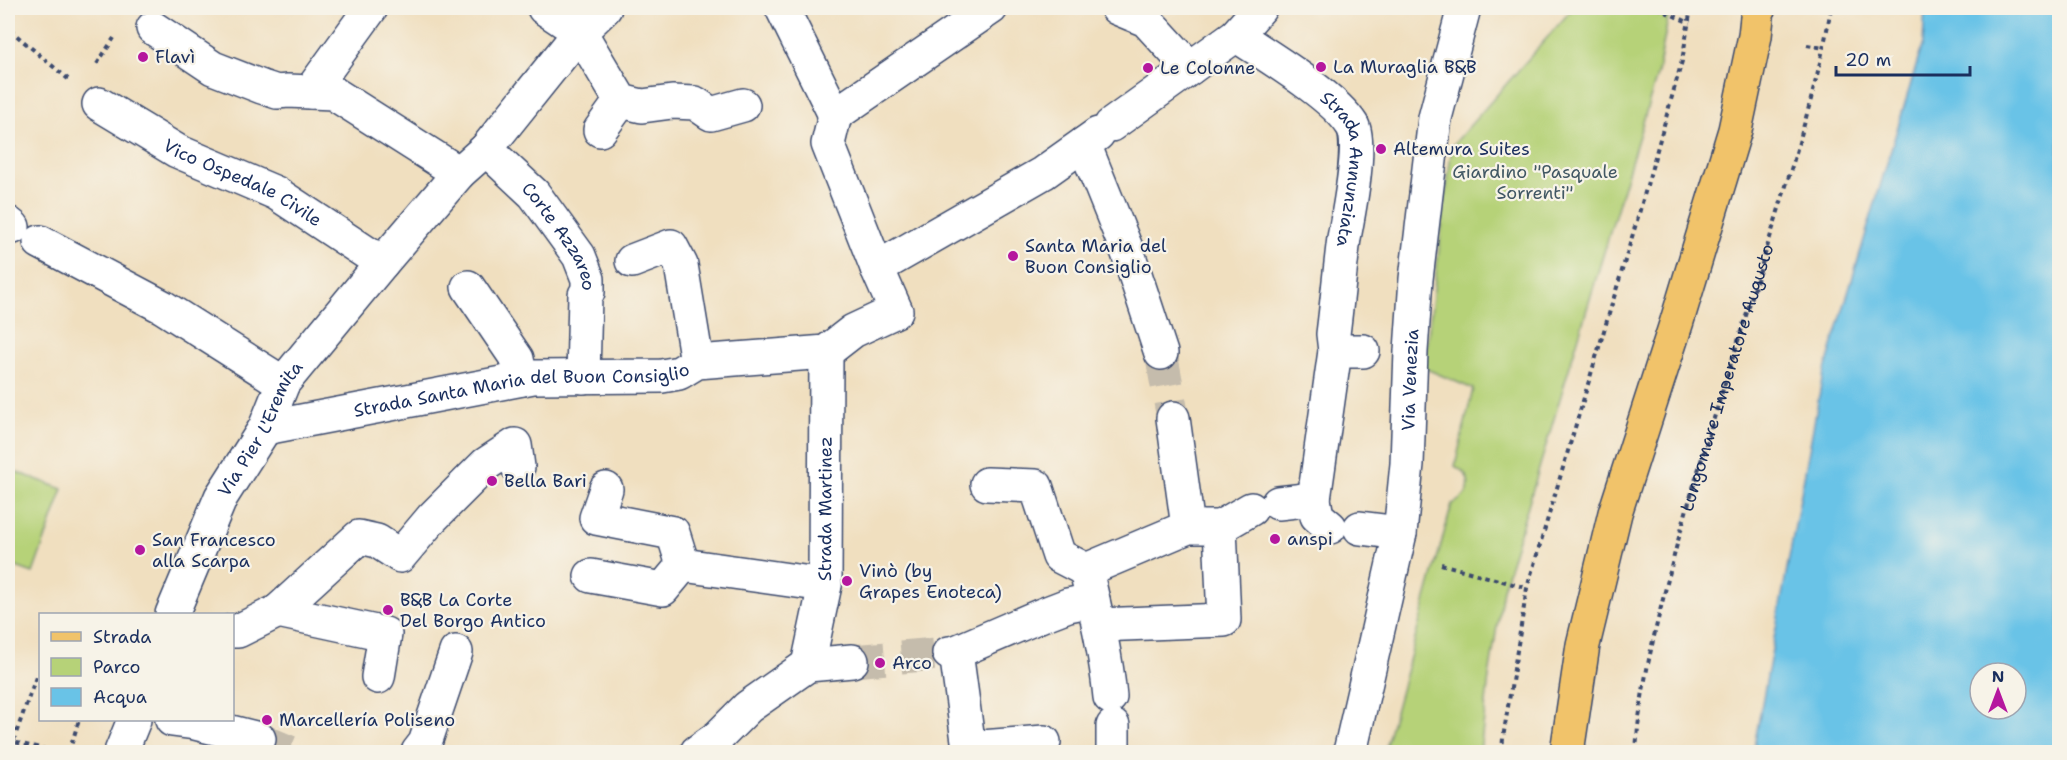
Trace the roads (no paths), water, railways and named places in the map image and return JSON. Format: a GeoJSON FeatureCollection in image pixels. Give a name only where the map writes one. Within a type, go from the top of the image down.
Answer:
{"type":"FeatureCollection","features":[{"type":"Feature","properties":{"kind":"main road"},"geometry":{"type":"LineString","coordinates":[[1567,753],[1583,645],[1616,513],[1735,130],[1755,36],[1758,8]]}},
{"type":"Feature","properties":{"kind":"street"},"geometry":{"type":"LineString","coordinates":[[322,92],[371,8]]}},
{"type":"Feature","properties":{"kind":"street"},"geometry":{"type":"LineString","coordinates":[[544,8],[580,32],[621,100],[642,106],[672,102],[695,104],[711,114],[743,105]]}},
{"type":"Feature","properties":{"kind":"street","name":"Via Pier L'Eremita"},"geometry":{"type":"LineString","coordinates":[[173,613],[220,497],[266,428],[284,383],[459,173],[486,149],[580,32],[605,8]]}},
{"type":"Feature","properties":{"kind":"street"},"geometry":{"type":"LineString","coordinates":[[782,8],[835,115],[828,144],[896,311],[853,331],[826,352]]}},
{"type":"Feature","properties":{"kind":"street"},"geometry":{"type":"LineString","coordinates":[[835,115],[991,8]]}},
{"type":"Feature","properties":{"kind":"street"},"geometry":{"type":"LineString","coordinates":[[1117,8],[1146,20],[1190,68]]}},
{"type":"Feature","properties":{"kind":"street"},"geometry":{"type":"LineString","coordinates":[[877,268],[1043,173],[1236,35],[1260,8]]}},
{"type":"Feature","properties":{"kind":"street","name":"Via Venezia"},"geometry":{"type":"LineString","coordinates":[[1350,753],[1401,533],[1407,464],[1374,351],[1416,279],[1435,118],[1464,8]]}},
{"type":"Feature","properties":{"kind":"street"},"geometry":{"type":"LineString","coordinates":[[153,28],[213,68],[277,92],[322,92],[459,173]]}},
{"type":"Feature","properties":{"kind":"street","name":"Strada Annunziata"},"geometry":{"type":"LineString","coordinates":[[1236,35],[1315,90],[1339,110],[1353,126],[1355,150],[1353,185],[1333,334],[1374,351]]}},
{"type":"Feature","properties":{"kind":"street"},"geometry":{"type":"LineString","coordinates":[[600,130],[621,100]]}},
{"type":"Feature","properties":{"kind":"street","name":"Vico Ospedale Civile"},"geometry":{"type":"LineString","coordinates":[[99,104],[177,151],[276,193],[382,263]]}},
{"type":"Feature","properties":{"kind":"street"},"geometry":{"type":"LineString","coordinates":[[1098,134],[1128,254],[1161,353]]}},
{"type":"Feature","properties":{"kind":"street","name":"Corte Azzareo"},"geometry":{"type":"LineString","coordinates":[[486,149],[534,194],[579,256],[585,270],[588,292],[585,295],[583,377]]}},
{"type":"Feature","properties":{"kind":"street"},"geometry":{"type":"LineString","coordinates":[[20,230],[163,307],[284,383]]}},
{"type":"Feature","properties":{"kind":"street"},"geometry":{"type":"LineString","coordinates":[[632,261],[671,246],[681,265],[697,362]]}},
{"type":"Feature","properties":{"kind":"street"},"geometry":{"type":"LineString","coordinates":[[468,287],[517,359],[521,379]]}},
{"type":"Feature","properties":{"kind":"street"},"geometry":{"type":"LineString","coordinates":[[1374,351],[1314,499],[1317,516],[1345,527],[1401,533]]}},
{"type":"Feature","properties":{"kind":"street","name":"Strada Santa Maria del Buon Consiglio"},"geometry":{"type":"LineString","coordinates":[[266,428],[533,377],[662,376],[679,373],[697,362],[826,352]]}},
{"type":"Feature","properties":{"kind":"street","name":"Strada Martinez"},"geometry":{"type":"LineString","coordinates":[[808,665],[825,585],[826,352]]}},
{"type":"Feature","properties":{"kind":"street"},"geometry":{"type":"LineString","coordinates":[[1173,418],[1188,527]]}},
{"type":"Feature","properties":{"kind":"street"},"geometry":{"type":"LineString","coordinates":[[234,632],[278,610],[359,537],[377,541],[400,556],[432,519],[486,464],[515,445],[518,466]]}},
{"type":"Feature","properties":{"kind":"street"},"geometry":{"type":"LineString","coordinates":[[987,484],[1036,486],[1059,556],[1093,598],[1112,725]]}},
{"type":"Feature","properties":{"kind":"street"},"geometry":{"type":"LineString","coordinates":[[606,489],[596,518],[673,533],[683,565]]}},
{"type":"Feature","properties":{"kind":"street"},"geometry":{"type":"LineString","coordinates":[[1044,742],[969,748],[953,652],[1042,615],[1093,598],[1188,527],[1220,527],[1265,506],[1314,499]]}},
{"type":"Feature","properties":{"kind":"street"},"geometry":{"type":"LineString","coordinates":[[1093,598],[1224,620],[1220,527]]}},
{"type":"Feature","properties":{"kind":"street"},"geometry":{"type":"LineString","coordinates":[[683,565],[825,585]]}},
{"type":"Feature","properties":{"kind":"street"},"geometry":{"type":"LineString","coordinates":[[591,576],[663,589],[683,565]]}},
{"type":"Feature","properties":{"kind":"street"},"geometry":{"type":"LineString","coordinates":[[278,610],[385,634],[378,677]]}},
{"type":"Feature","properties":{"kind":"street"},"geometry":{"type":"LineString","coordinates":[[418,753],[425,743],[456,652]]}},
{"type":"Feature","properties":{"kind":"street"},"geometry":{"type":"LineString","coordinates":[[697,753],[718,737],[748,707],[808,665],[852,661]]}},
{"type":"Feature","properties":{"kind":"street"},"geometry":{"type":"LineString","coordinates":[[121,753],[134,721]]}},
{"type":"Feature","properties":{"kind":"street"},"geometry":{"type":"LineString","coordinates":[[180,721],[259,739]]}},
{"type":"Feature","properties":{"kind":"water"},"geometry":{"type":"Polygon","coordinates":[[[1925,8],[2059,8],[2059,752],[1753,752],[1822,380],[1923,43],[1925,8]]]}},
{"type":"Feature","properties":{"kind":"tunnel"},"geometry":{"type":"LineString","coordinates":[[1161,353],[1173,418]]}},
{"type":"Feature","properties":{"kind":"tunnel"},"geometry":{"type":"LineString","coordinates":[[852,661],[949,653]]}},
{"type":"Feature","properties":{"kind":"tunnel"},"geometry":{"type":"LineString","coordinates":[[259,739],[290,752]]}},
{"type":"Feature","properties":{"kind":"place","name":"Flavì"},"geometry":{"type":"Point","coordinates":[143,57]}},
{"type":"Feature","properties":{"kind":"place","name":"La Muraglia B&B"},"geometry":{"type":"Point","coordinates":[1321,67]}},
{"type":"Feature","properties":{"kind":"place","name":"Le Colonne"},"geometry":{"type":"Point","coordinates":[1148,68]}},
{"type":"Feature","properties":{"kind":"place","name":"Altemura Suites"},"geometry":{"type":"Point","coordinates":[1381,149]}},
{"type":"Feature","properties":{"kind":"place","name":"Santa Maria del Buon Consiglio"},"geometry":{"type":"Point","coordinates":[1013,256]}},
{"type":"Feature","properties":{"kind":"place","name":"Bella Bari"},"geometry":{"type":"Point","coordinates":[492,481]}},
{"type":"Feature","properties":{"kind":"place","name":"anspi"},"geometry":{"type":"Point","coordinates":[1275,539]}},
{"type":"Feature","properties":{"kind":"place","name":"San Francesco alla Scarpa"},"geometry":{"type":"Point","coordinates":[140,550]}},
{"type":"Feature","properties":{"kind":"place","name":"Vinò (by Grapes Enoteca)"},"geometry":{"type":"Point","coordinates":[847,581]}},
{"type":"Feature","properties":{"kind":"place","name":"B&B La Corte Del Borgo Antico"},"geometry":{"type":"Point","coordinates":[388,610]}},
{"type":"Feature","properties":{"kind":"place","name":"Arco"},"geometry":{"type":"Point","coordinates":[880,663]}},
{"type":"Feature","properties":{"kind":"place","name":"Marcellería Poliseno"},"geometry":{"type":"Point","coordinates":[267,720]}},
{"type":"Feature","properties":{"kind":"park label","name":"Giardino \"Pasquale Sorrenti\""},"geometry":{"type":"Point","coordinates":[1535,182]}}]}
